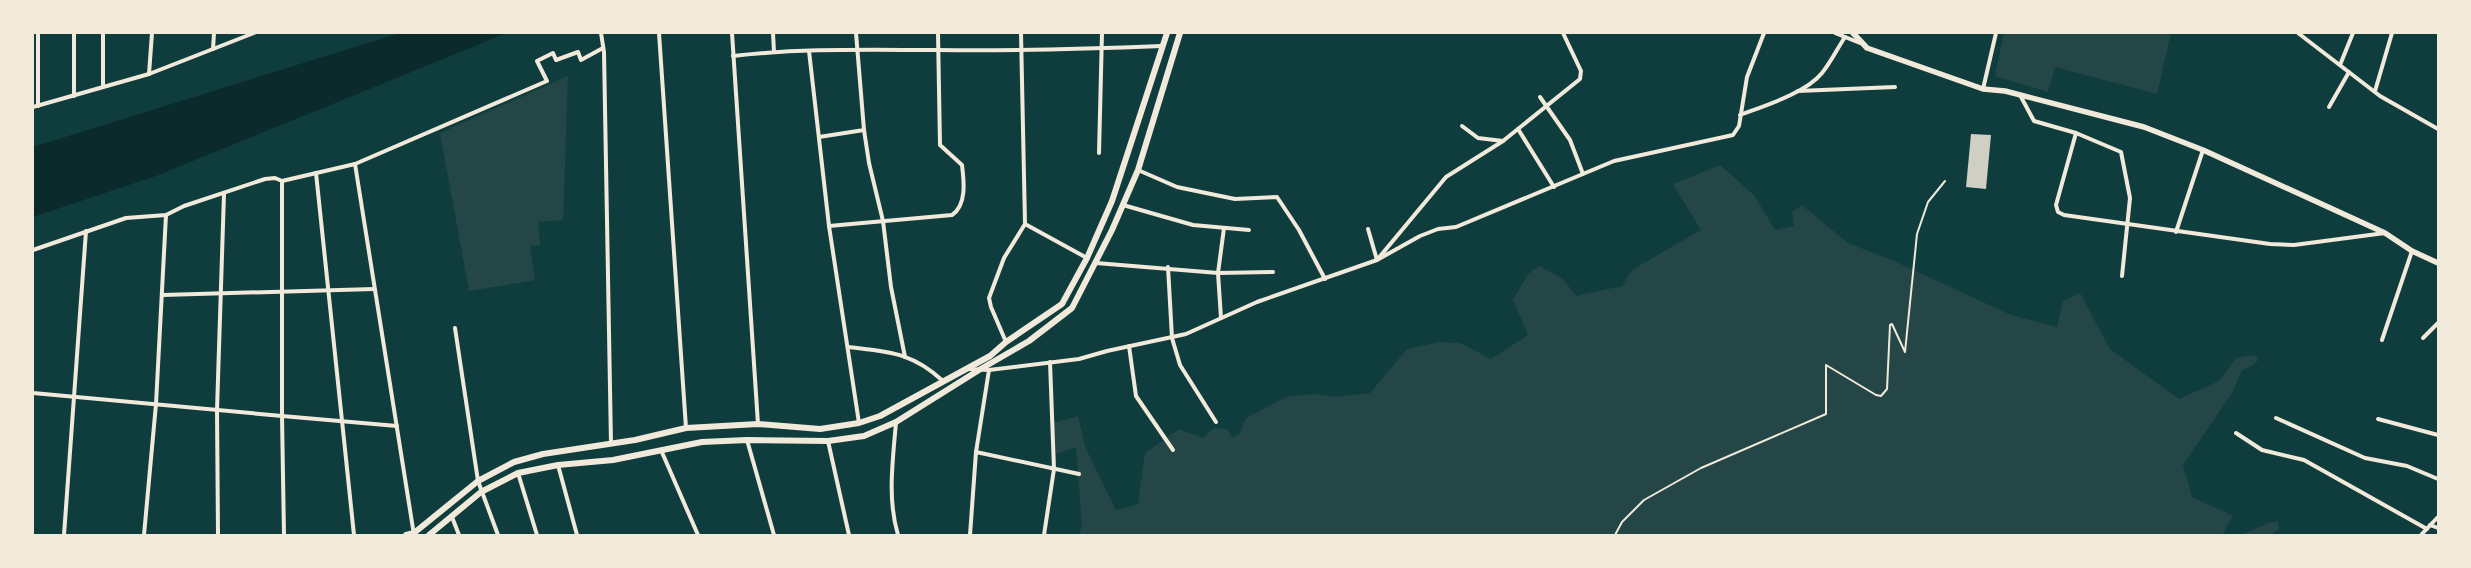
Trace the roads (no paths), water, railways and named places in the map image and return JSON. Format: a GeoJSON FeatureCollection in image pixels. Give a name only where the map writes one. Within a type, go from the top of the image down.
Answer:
{"type":"FeatureCollection","features":[{"type":"Feature","properties":{"kind":"main road"},"geometry":{"type":"LineString","coordinates":[[406,535],[414,534],[478,481],[514,462],[543,454],[610,444],[686,428],[758,424],[820,429],[859,423],[880,416],[990,356],[1006,342],[1062,304],[1087,258],[1112,201],[1167,33]]}},
{"type":"Feature","properties":{"kind":"main road"},"geometry":{"type":"LineString","coordinates":[[429,535],[482,492],[518,473],[558,465],[613,460],[702,442],[747,440],[828,441],[864,436],[896,422],[979,370],[1029,341],[1072,308],[1096,263],[1138,170],[1180,33]]}},
{"type":"Feature","properties":{"kind":"street"},"geometry":{"type":"LineString","coordinates":[[38,33],[38,106]]}},
{"type":"Feature","properties":{"kind":"street"},"geometry":{"type":"LineString","coordinates":[[74,33],[74,96]]}},
{"type":"Feature","properties":{"kind":"street"},"geometry":{"type":"LineString","coordinates":[[103,33],[103,86]]}},
{"type":"Feature","properties":{"kind":"street"},"geometry":{"type":"LineString","coordinates":[[149,74],[152,33]]}},
{"type":"Feature","properties":{"kind":"street"},"geometry":{"type":"LineString","coordinates":[[213,49],[214,33]]}},
{"type":"Feature","properties":{"kind":"street"},"geometry":{"type":"LineString","coordinates":[[33,107],[149,74],[254,33]]}},
{"type":"Feature","properties":{"kind":"street"},"geometry":{"type":"LineString","coordinates":[[601,33],[603,48],[610,444]]}},
{"type":"Feature","properties":{"kind":"street"},"geometry":{"type":"LineString","coordinates":[[659,33],[686,428]]}},
{"type":"Feature","properties":{"kind":"street"},"geometry":{"type":"LineString","coordinates":[[732,33],[732,56],[758,424]]}},
{"type":"Feature","properties":{"kind":"street"},"geometry":{"type":"LineString","coordinates":[[773,33],[774,52]]}},
{"type":"Feature","properties":{"kind":"street"},"geometry":{"type":"LineString","coordinates":[[856,33],[864,130],[869,163],[883,221],[891,287],[905,357]]}},
{"type":"Feature","properties":{"kind":"street"},"geometry":{"type":"LineString","coordinates":[[829,226],[952,215],[958,211],[962,204],[962,165],[940,145],[937,50],[938,33]]}},
{"type":"Feature","properties":{"kind":"street"},"geometry":{"type":"LineString","coordinates":[[1006,342],[991,307],[989,298],[1004,258],[1025,224],[1021,33]]}},
{"type":"Feature","properties":{"kind":"street"},"geometry":{"type":"LineString","coordinates":[[1099,153],[1102,33]]}},
{"type":"Feature","properties":{"kind":"street"},"geometry":{"type":"LineString","coordinates":[[1377,260],[1446,177],[1503,141],[1547,108],[1582,75],[1563,33]]}},
{"type":"Feature","properties":{"kind":"street"},"geometry":{"type":"LineString","coordinates":[[966,369],[989,370],[1079,359],[1129,346],[1186,334],[1257,302],[1377,260],[1420,236],[1438,229],[1456,227],[1614,161],[1733,136],[1739,126],[1747,77],[1764,33]]}},
{"type":"Feature","properties":{"kind":"street"},"geometry":{"type":"LineString","coordinates":[[1835,33],[1860,43],[1867,48],[1983,89],[2020,95],[2144,127],[2203,150],[2385,233],[2412,251],[2438,263]]}},
{"type":"Feature","properties":{"kind":"street"},"geometry":{"type":"LineString","coordinates":[[1853,33],[1860,43]]}},
{"type":"Feature","properties":{"kind":"street"},"geometry":{"type":"LineString","coordinates":[[1983,89],[1996,33]]}},
{"type":"Feature","properties":{"kind":"street"},"geometry":{"type":"LineString","coordinates":[[2298,33],[2375,92],[2438,129]]}},
{"type":"Feature","properties":{"kind":"street"},"geometry":{"type":"LineString","coordinates":[[2340,65],[2353,33]]}},
{"type":"Feature","properties":{"kind":"street"},"geometry":{"type":"LineString","coordinates":[[2375,92],[2392,33]]}},
{"type":"Feature","properties":{"kind":"street"},"geometry":{"type":"LineString","coordinates":[[1740,115],[1797,91],[1822,74],[1845,37]]}},
{"type":"Feature","properties":{"kind":"street"},"geometry":{"type":"LineString","coordinates":[[732,56],[774,52],[857,49],[1021,50],[1162,46]]}},
{"type":"Feature","properties":{"kind":"street"},"geometry":{"type":"LineString","coordinates":[[33,250],[126,218],[166,215],[184,206],[224,194],[265,178],[275,178],[282,181],[355,164],[547,81],[538,60],[553,53],[556,60],[578,52],[581,60],[603,48]]}},
{"type":"Feature","properties":{"kind":"street"},"geometry":{"type":"LineString","coordinates":[[809,51],[829,226],[859,423]]}},
{"type":"Feature","properties":{"kind":"street"},"geometry":{"type":"LineString","coordinates":[[2329,107],[2349,72]]}},
{"type":"Feature","properties":{"kind":"street"},"geometry":{"type":"LineString","coordinates":[[1797,91],[1895,87]]}},
{"type":"Feature","properties":{"kind":"street"},"geometry":{"type":"LineString","coordinates":[[2020,95],[2034,121],[2076,134],[2121,152],[2130,198],[2122,276]]}},
{"type":"Feature","properties":{"kind":"street"},"geometry":{"type":"LineString","coordinates":[[1540,97],[1570,140],[1583,174]]}},
{"type":"Feature","properties":{"kind":"street"},"geometry":{"type":"LineString","coordinates":[[1462,126],[1478,138],[1503,141]]}},
{"type":"Feature","properties":{"kind":"street"},"geometry":{"type":"LineString","coordinates":[[1518,129],[1554,187]]}},
{"type":"Feature","properties":{"kind":"street"},"geometry":{"type":"LineString","coordinates":[[819,137],[864,130]]}},
{"type":"Feature","properties":{"kind":"street"},"geometry":{"type":"LineString","coordinates":[[2076,134],[2056,205],[2058,212],[2082,219],[2176,232],[2294,245],[2385,233]]}},
{"type":"Feature","properties":{"kind":"street"},"geometry":{"type":"LineString","coordinates":[[2176,232],[2203,150]]}},
{"type":"Feature","properties":{"kind":"street"},"geometry":{"type":"LineString","coordinates":[[355,164],[414,534]]}},
{"type":"Feature","properties":{"kind":"street"},"geometry":{"type":"LineString","coordinates":[[1138,170],[1177,187],[1235,199],[1277,197],[1299,230],[1325,279]]}},
{"type":"Feature","properties":{"kind":"street"},"geometry":{"type":"LineString","coordinates":[[316,173],[330,291],[354,535]]}},
{"type":"Feature","properties":{"kind":"street"},"geometry":{"type":"LineString","coordinates":[[282,181],[282,416],[284,535]]}},
{"type":"Feature","properties":{"kind":"street"},"geometry":{"type":"LineString","coordinates":[[218,535],[217,410],[223,292],[224,194]]}},
{"type":"Feature","properties":{"kind":"street"},"geometry":{"type":"LineString","coordinates":[[1123,205],[1193,225],[1249,230]]}},
{"type":"Feature","properties":{"kind":"street"},"geometry":{"type":"LineString","coordinates":[[144,535],[156,404],[163,295],[166,215]]}},
{"type":"Feature","properties":{"kind":"street"},"geometry":{"type":"LineString","coordinates":[[1025,224],[1087,258]]}},
{"type":"Feature","properties":{"kind":"street"},"geometry":{"type":"LineString","coordinates":[[1221,318],[1218,273],[1224,228]]}},
{"type":"Feature","properties":{"kind":"street"},"geometry":{"type":"LineString","coordinates":[[1368,229],[1377,260]]}},
{"type":"Feature","properties":{"kind":"street"},"geometry":{"type":"LineString","coordinates":[[64,535],[86,231]]}},
{"type":"Feature","properties":{"kind":"street"},"geometry":{"type":"LineString","coordinates":[[2382,340],[2412,251]]}},
{"type":"Feature","properties":{"kind":"street"},"geometry":{"type":"LineString","coordinates":[[1096,263],[1168,267],[1218,273],[1273,272]]}},
{"type":"Feature","properties":{"kind":"street"},"geometry":{"type":"LineString","coordinates":[[1168,267],[1172,338],[1180,365],[1216,422]]}},
{"type":"Feature","properties":{"kind":"street"},"geometry":{"type":"LineString","coordinates":[[163,295],[283,290],[330,291],[374,289]]}},
{"type":"Feature","properties":{"kind":"street"},"geometry":{"type":"LineString","coordinates":[[2423,338],[2438,323]]}},
{"type":"Feature","properties":{"kind":"street"},"geometry":{"type":"LineString","coordinates":[[455,328],[478,481],[498,535]]}},
{"type":"Feature","properties":{"kind":"street"},"geometry":{"type":"LineString","coordinates":[[1129,346],[1136,396],[1173,450]]}},
{"type":"Feature","properties":{"kind":"street"},"geometry":{"type":"LineString","coordinates":[[848,347],[888,352],[905,357],[926,366],[943,381]]}},
{"type":"Feature","properties":{"kind":"street"},"geometry":{"type":"LineString","coordinates":[[1044,535],[1054,469],[1050,362]]}},
{"type":"Feature","properties":{"kind":"street"},"geometry":{"type":"LineString","coordinates":[[970,535],[976,452],[989,370]]}},
{"type":"Feature","properties":{"kind":"street"},"geometry":{"type":"LineString","coordinates":[[33,393],[397,426]]}},
{"type":"Feature","properties":{"kind":"street"},"geometry":{"type":"LineString","coordinates":[[2276,418],[2365,458],[2407,466],[2438,479]]}},
{"type":"Feature","properties":{"kind":"street"},"geometry":{"type":"LineString","coordinates":[[2378,419],[2438,435]]}},
{"type":"Feature","properties":{"kind":"street"},"geometry":{"type":"LineString","coordinates":[[896,422],[892,476],[894,522],[898,535]]}},
{"type":"Feature","properties":{"kind":"street"},"geometry":{"type":"LineString","coordinates":[[2236,433],[2262,450],[2304,460],[2428,527],[2438,528]]}},
{"type":"Feature","properties":{"kind":"street"},"geometry":{"type":"LineString","coordinates":[[747,440],[774,535]]}},
{"type":"Feature","properties":{"kind":"street"},"geometry":{"type":"LineString","coordinates":[[828,441],[849,535]]}},
{"type":"Feature","properties":{"kind":"street"},"geometry":{"type":"LineString","coordinates":[[661,450],[698,535]]}},
{"type":"Feature","properties":{"kind":"street"},"geometry":{"type":"LineString","coordinates":[[976,452],[1079,474]]}},
{"type":"Feature","properties":{"kind":"street"},"geometry":{"type":"LineString","coordinates":[[558,465],[577,535]]}},
{"type":"Feature","properties":{"kind":"street"},"geometry":{"type":"LineString","coordinates":[[518,473],[537,535]]}},
{"type":"Feature","properties":{"kind":"street"},"geometry":{"type":"LineString","coordinates":[[452,517],[459,535]]}},
{"type":"Feature","properties":{"kind":"street"},"geometry":{"type":"LineString","coordinates":[[2421,535],[2438,517]]}},
{"type":"Feature","properties":{"kind":"lane"},"geometry":{"type":"LineString","coordinates":[[1615,535],[1622,522],[1644,500],[1666,487],[1701,468],[1826,414],[1826,365],[1876,395],[1881,396],[1885,393],[1887,389],[1890,325],[1892,324],[1905,352],[1917,234],[1928,202],[1945,181]]}}]}
